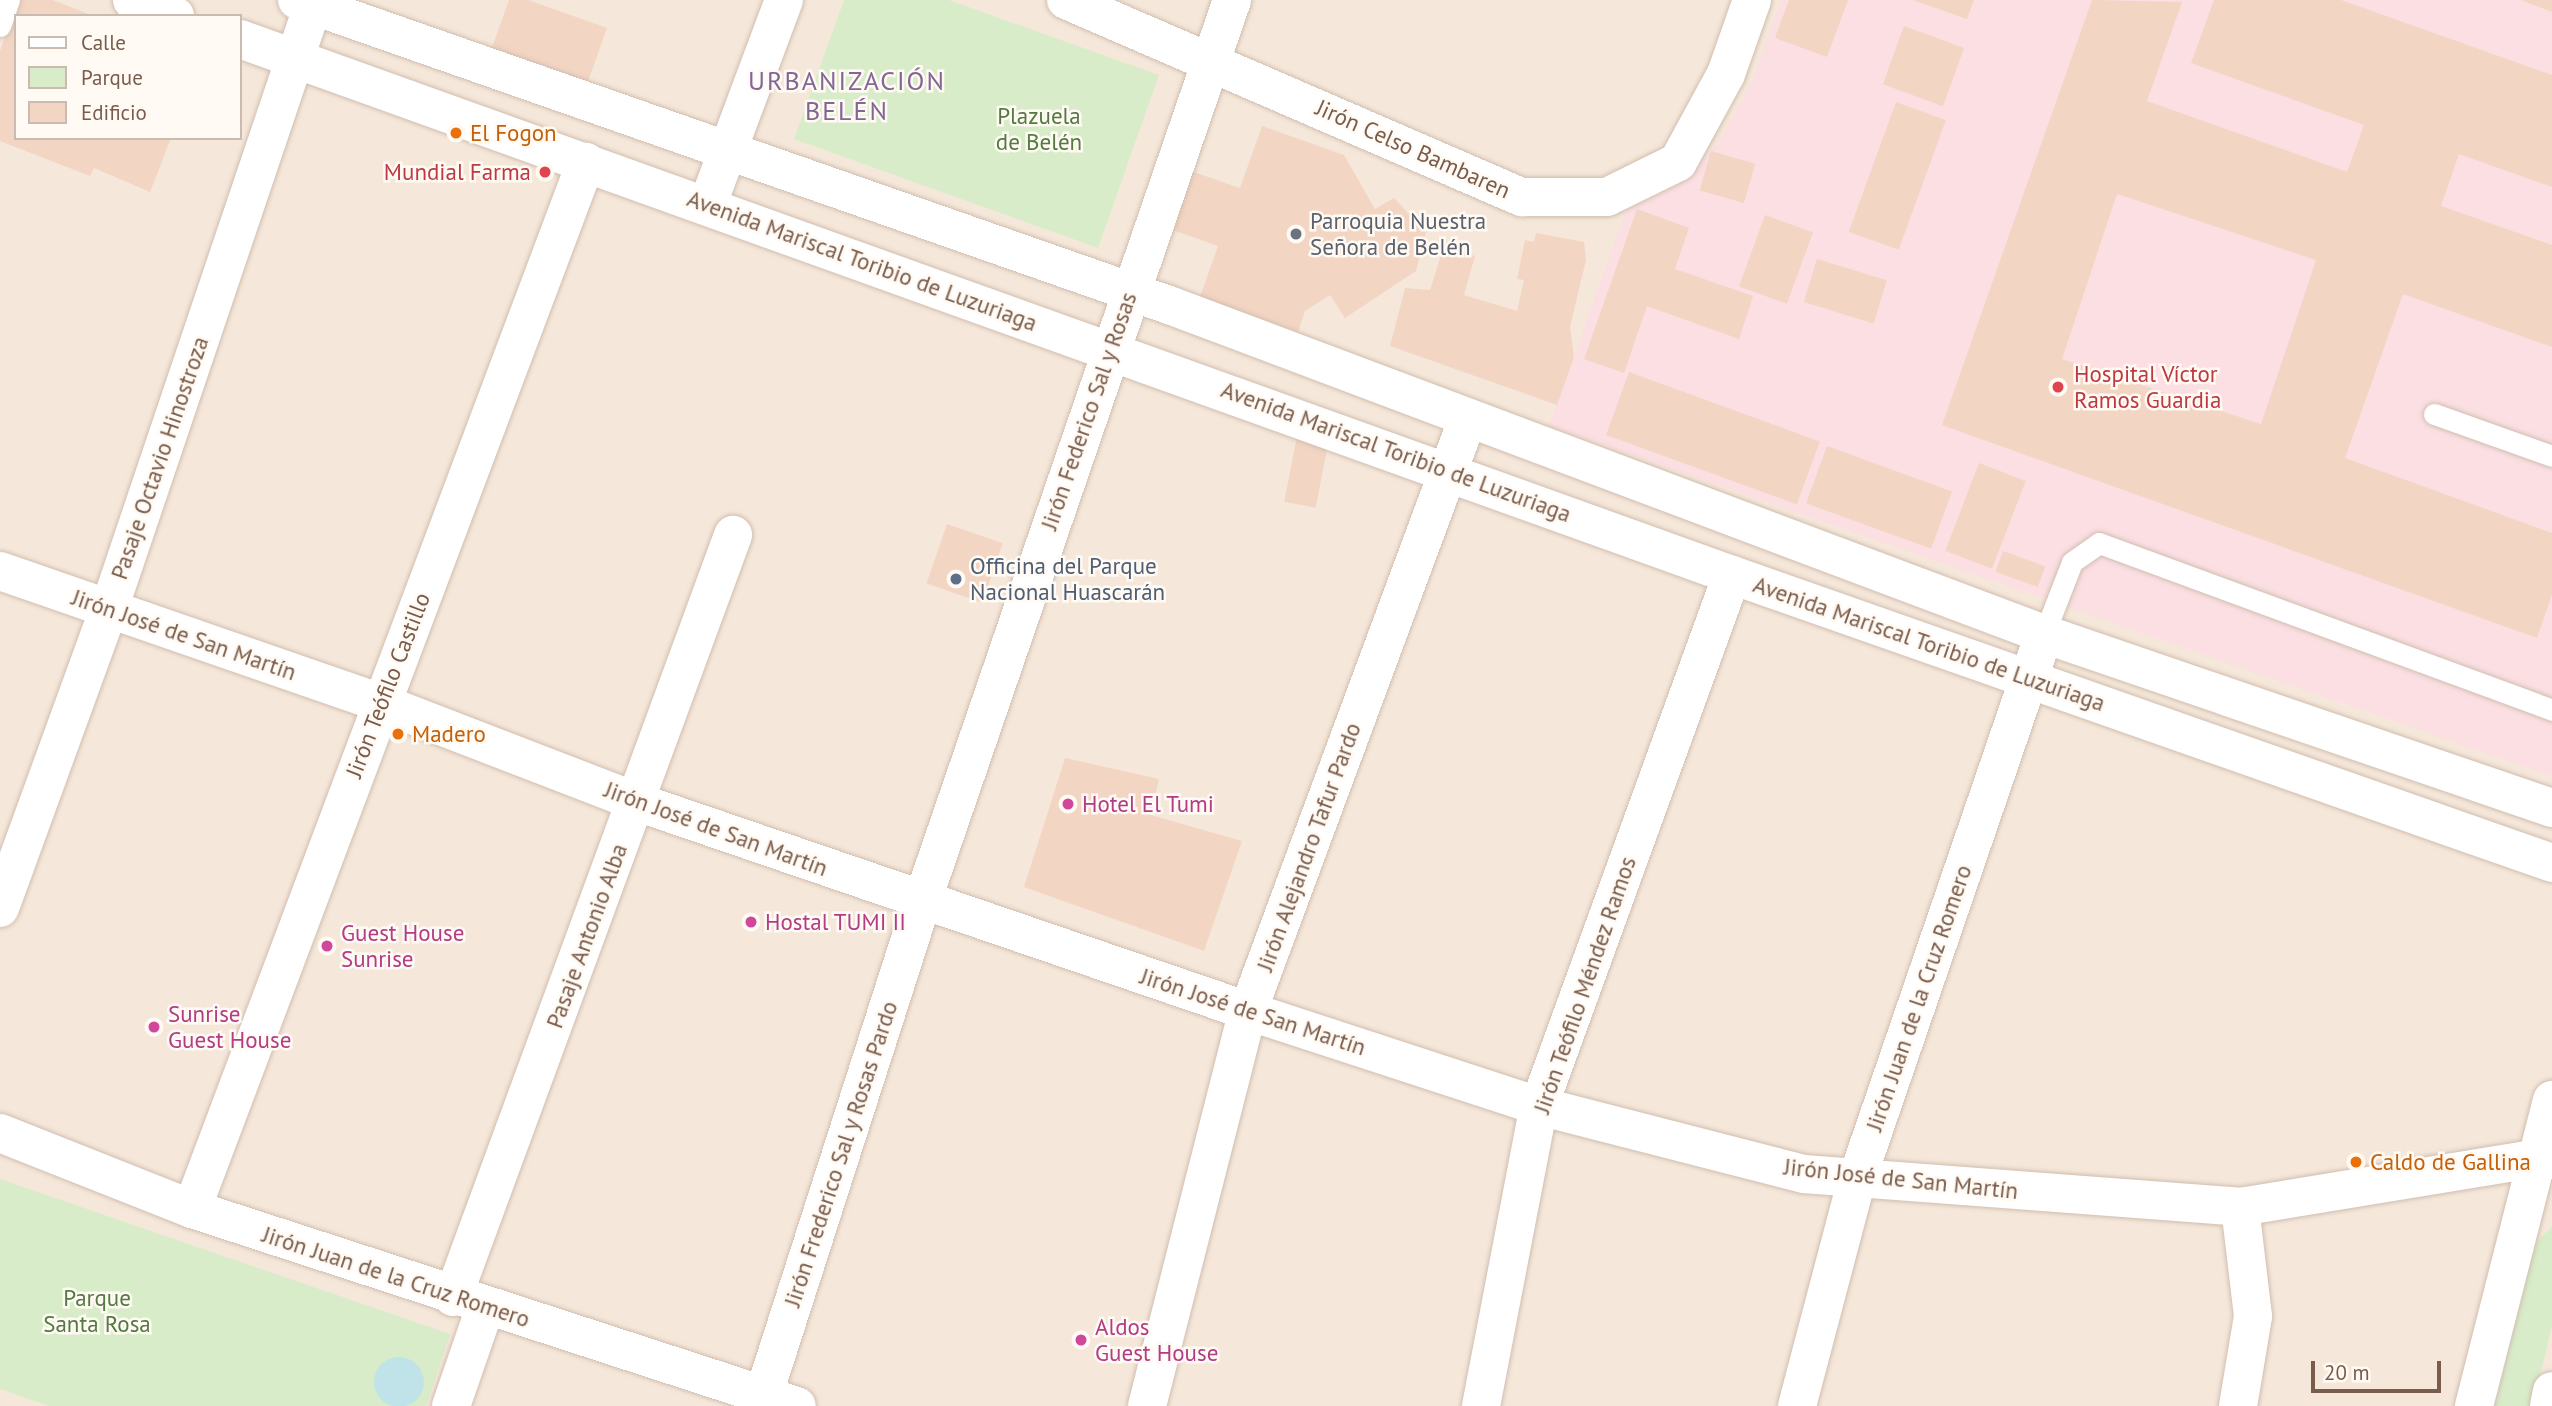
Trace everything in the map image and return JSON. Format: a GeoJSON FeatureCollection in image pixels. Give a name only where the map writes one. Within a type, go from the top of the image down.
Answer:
{"type":"FeatureCollection","features":[{"type":"Feature","properties":{"kind":"street"},"geometry":{"type":"LineString","coordinates":[[132,0],[170,14]]}},
{"type":"Feature","properties":{"kind":"street"},"geometry":{"type":"LineString","coordinates":[[707,206],[784,0]]}},
{"type":"Feature","properties":{"kind":"street","name":"Jirón Celso Bambaren"},"geometry":{"type":"LineString","coordinates":[[1066,0],[1210,59],[1522,197],[1607,197],[1678,162],[1726,74],[1752,0]]}},
{"type":"Feature","properties":{"kind":"street","name":"Jirón Federico Sal y Rosas"},"geometry":{"type":"LineString","coordinates":[[922,902],[1109,348],[1232,0]]}},
{"type":"Feature","properties":{"kind":"street","name":"Avenida Mariscal Toribio de Luzuriaga"},"geometry":{"type":"LineString","coordinates":[[305,3],[728,154],[1130,291],[2044,634],[2552,808]]}},
{"type":"Feature","properties":{"kind":"street","name":"Pasaje Octavio Hinostroza"},"geometry":{"type":"LineString","coordinates":[[0,908],[109,609],[295,59],[305,3]]}},
{"type":"Feature","properties":{"kind":"street","name":"Avenida Mariscal Toribio de Luzuriaga"},"geometry":{"type":"LineString","coordinates":[[242,40],[1109,348],[1732,575],[2552,863]]}},
{"type":"Feature","properties":{"kind":"street","name":"Jirón Teófilo Castillo"},"geometry":{"type":"LineString","coordinates":[[192,1209],[586,162]]}},
{"type":"Feature","properties":{"kind":"street","name":"Jirón Alejandro Tafur Pardo"},"geometry":{"type":"LineString","coordinates":[[1147,1406],[1248,1011],[1468,418]]}},
{"type":"Feature","properties":{"kind":"street","name":"Pasaje Antonio Alba"},"geometry":{"type":"LineString","coordinates":[[451,1406],[469,1302],[637,802],[733,535]]}},
{"type":"Feature","properties":{"kind":"street","name":"Jirón José de San Martín"},"geometry":{"type":"LineString","coordinates":[[0,571],[381,703],[637,802],[922,902],[1248,1011],[1539,1106],[1804,1174],[2239,1206],[2546,1159]]}},
{"type":"Feature","properties":{"kind":"street","name":"Jirón Teófilo Méndez Ramos"},"geometry":{"type":"LineString","coordinates":[[1481,1406],[1539,1106],[1732,575]]}},
{"type":"Feature","properties":{"kind":"street","name":"Jirón Juan de la Cruz Romero"},"geometry":{"type":"LineString","coordinates":[[1797,1406],[1857,1179],[2044,634]]}},
{"type":"Feature","properties":{"kind":"street","name":"Jirón Frederico Sal y Rosas Pardo"},"geometry":{"type":"LineString","coordinates":[[774,1402],[922,902]]}},
{"type":"Feature","properties":{"kind":"street"},"geometry":{"type":"LineString","coordinates":[[2474,1406],[2546,1159],[2552,1100]]}},
{"type":"Feature","properties":{"kind":"street","name":"Jirón Juan de la Cruz Romero"},"geometry":{"type":"LineString","coordinates":[[0,1133],[192,1209],[774,1402]]}},
{"type":"Feature","properties":{"kind":"street"},"geometry":{"type":"LineString","coordinates":[[2238,1406],[2253,1317],[2239,1206]]}},
{"type":"Feature","properties":{"kind":"street"},"geometry":{"type":"LineString","coordinates":[[2549,1406],[2552,1391]]}},
{"type":"Feature","properties":{"kind":"lane"},"geometry":{"type":"LineString","coordinates":[[0,26],[9,0]]}},
{"type":"Feature","properties":{"kind":"lane"},"geometry":{"type":"LineString","coordinates":[[2434,414],[2552,457]]}},
{"type":"Feature","properties":{"kind":"lane"},"geometry":{"type":"LineString","coordinates":[[2044,634],[2072,562],[2099,543],[2552,710]]}},
{"type":"Feature","properties":{"kind":"shaded area"},"geometry":{"type":"Polygon","coordinates":[[[0,0],[2552,0],[2552,1406],[0,1406],[0,0]]]}},
{"type":"Feature","properties":{"kind":"shaded area","name":"Hospital Víctor Ramos Guardia"},"geometry":{"type":"Polygon","coordinates":[[[1781,0],[2552,0],[2552,776],[1549,426],[1626,210],[1668,191],[1717,145],[1750,86],[1781,0]]]}},
{"type":"Feature","properties":{"kind":"green space","name":"Plazuela de Belén"},"geometry":{"type":"Polygon","coordinates":[[[844,0],[949,0],[1159,75],[1098,248],[794,139],[844,0]]]}},
{"type":"Feature","properties":{"kind":"green space","name":"Parque Santa Rosa"},"geometry":{"type":"Polygon","coordinates":[[[0,1179],[450,1334],[426,1406],[49,1406],[0,1389],[0,1179]]]}},
{"type":"Feature","properties":{"kind":"green space"},"geometry":{"type":"Polygon","coordinates":[[[2552,1226],[2552,1325],[2533,1406],[2495,1406],[2535,1244],[2552,1226]]]}},
{"type":"Feature","properties":{"kind":"water"},"geometry":{"type":"Polygon","coordinates":[[[399,1357],[417,1364],[424,1382],[417,1400],[399,1407],[381,1400],[374,1382],[381,1364],[399,1357]]]}},
{"type":"Feature","properties":{"kind":"building"},"geometry":{"type":"Polygon","coordinates":[[[18,0],[53,0],[88,14],[14,14],[14,140],[170,140],[150,192],[94,168],[90,176],[0,141],[0,51],[18,0]]]}},
{"type":"Feature","properties":{"kind":"building"},"geometry":{"type":"Polygon","coordinates":[[[509,0],[528,0],[607,28],[585,90],[489,56],[509,0]]]}},
{"type":"Feature","properties":{"kind":"building"},"geometry":{"type":"Polygon","coordinates":[[[1789,0],[1848,0],[1827,57],[1775,38],[1789,0]]]}},
{"type":"Feature","properties":{"kind":"building"},"geometry":{"type":"Polygon","coordinates":[[[1913,0],[1974,0],[1967,19],[1913,0]]]}},
{"type":"Feature","properties":{"kind":"building"},"geometry":{"type":"Polygon","coordinates":[[[2092,0],[2182,2],[2147,101],[2347,172],[2364,125],[2191,63],[2214,0],[2341,0],[2552,75],[2552,187],[2459,154],[2441,206],[2552,245],[2552,347],[2403,294],[2345,458],[2552,533],[2552,594],[2537,638],[1942,425],[2092,0]],[[2117,194],[2062,359],[2261,424],[2316,260],[2117,194]]]}},
{"type":"Feature","properties":{"kind":"building"},"geometry":{"type":"Polygon","coordinates":[[[2521,0],[2552,0],[2552,12],[2521,0]]]}},
{"type":"Feature","properties":{"kind":"building"},"geometry":{"type":"Polygon","coordinates":[[[1904,26],[1964,48],[1943,106],[1883,84],[1904,26]]]}},
{"type":"Feature","properties":{"kind":"building"},"geometry":{"type":"Polygon","coordinates":[[[1896,102],[1946,120],[1899,250],[1849,232],[1896,102]]]}},
{"type":"Feature","properties":{"kind":"building"},"geometry":{"type":"Polygon","coordinates":[[[1262,126],[1344,155],[1375,209],[1394,198],[1426,232],[1416,271],[1345,318],[1330,295],[1305,311],[1298,332],[1200,297],[1218,246],[1167,228],[1188,170],[1240,188],[1262,126]]]}},
{"type":"Feature","properties":{"kind":"building"},"geometry":{"type":"Polygon","coordinates":[[[1711,151],[1755,164],[1744,203],[1700,190],[1711,151]]]}},
{"type":"Feature","properties":{"kind":"building"},"geometry":{"type":"Polygon","coordinates":[[[1637,209],[1689,228],[1675,269],[1753,296],[1739,339],[1647,306],[1624,373],[1584,359],[1637,209]]]}},
{"type":"Feature","properties":{"kind":"building"},"geometry":{"type":"Polygon","coordinates":[[[1765,215],[1813,232],[1787,304],[1739,286],[1765,215]]]}},
{"type":"Feature","properties":{"kind":"building"},"geometry":{"type":"Polygon","coordinates":[[[1536,233],[1584,242],[1586,260],[1570,327],[1574,357],[1557,405],[1390,346],[1405,288],[1430,290],[1444,246],[1475,256],[1464,295],[1517,311],[1524,280],[1517,279],[1525,240],[1534,242],[1536,233]]]}},
{"type":"Feature","properties":{"kind":"building"},"geometry":{"type":"Polygon","coordinates":[[[1817,259],[1887,280],[1874,323],[1804,302],[1817,259]]]}},
{"type":"Feature","properties":{"kind":"building"},"geometry":{"type":"Polygon","coordinates":[[[1629,372],[1820,441],[1797,504],[1606,435],[1629,372]]]}},
{"type":"Feature","properties":{"kind":"building"},"geometry":{"type":"Polygon","coordinates":[[[1297,436],[1328,442],[1316,508],[1284,502],[1297,436]]]}},
{"type":"Feature","properties":{"kind":"building"},"geometry":{"type":"Polygon","coordinates":[[[1827,446],[1952,491],[1931,549],[1806,503],[1827,446]]]}},
{"type":"Feature","properties":{"kind":"building"},"geometry":{"type":"Polygon","coordinates":[[[1979,463],[2026,481],[1992,569],[1945,551],[1979,463]]]}},
{"type":"Feature","properties":{"kind":"building"},"geometry":{"type":"Polygon","coordinates":[[[947,524],[1003,543],[982,603],[926,584],[947,524]]]}},
{"type":"Feature","properties":{"kind":"building"},"geometry":{"type":"Polygon","coordinates":[[[2003,551],[2045,566],[2038,587],[1995,572],[2003,551]]]}},
{"type":"Feature","properties":{"kind":"building"},"geometry":{"type":"Polygon","coordinates":[[[1065,758],[1159,779],[1151,815],[1242,841],[1204,951],[1024,887],[1065,758]]]}},
{"type":"Feature","properties":{"kind":"place","name":"El Fogon"},"geometry":{"type":"Point","coordinates":[456,133]}},
{"type":"Feature","properties":{"kind":"place","name":"Mundial Farma"},"geometry":{"type":"Point","coordinates":[545,172]}},
{"type":"Feature","properties":{"kind":"place","name":"Parroquia Nuestra Señora de Belén"},"geometry":{"type":"Point","coordinates":[1296,234]}},
{"type":"Feature","properties":{"kind":"place","name":"Hospital Víctor Ramos Guardia"},"geometry":{"type":"Point","coordinates":[2058,387]}},
{"type":"Feature","properties":{"kind":"place","name":"Officina del Parque Nacional Huascarán"},"geometry":{"type":"Point","coordinates":[956,579]}},
{"type":"Feature","properties":{"kind":"place","name":"Madero"},"geometry":{"type":"Point","coordinates":[398,734]}},
{"type":"Feature","properties":{"kind":"place","name":"Hotel El Tumi"},"geometry":{"type":"Point","coordinates":[1068,804]}},
{"type":"Feature","properties":{"kind":"place","name":"Hostal TUMI II"},"geometry":{"type":"Point","coordinates":[751,922]}},
{"type":"Feature","properties":{"kind":"place","name":"Guest House Sunrise"},"geometry":{"type":"Point","coordinates":[327,946]}},
{"type":"Feature","properties":{"kind":"place","name":"Sunrise Guest House"},"geometry":{"type":"Point","coordinates":[154,1027]}},
{"type":"Feature","properties":{"kind":"place","name":"Caldo de Gallina"},"geometry":{"type":"Point","coordinates":[2356,1162]}},
{"type":"Feature","properties":{"kind":"place","name":"Aldos Guest House"},"geometry":{"type":"Point","coordinates":[1081,1340]}},
{"type":"Feature","properties":{"kind":"district","name":"URBANIZACIÓN BELÉN"},"geometry":{"type":"Point","coordinates":[847,96]}}]}
